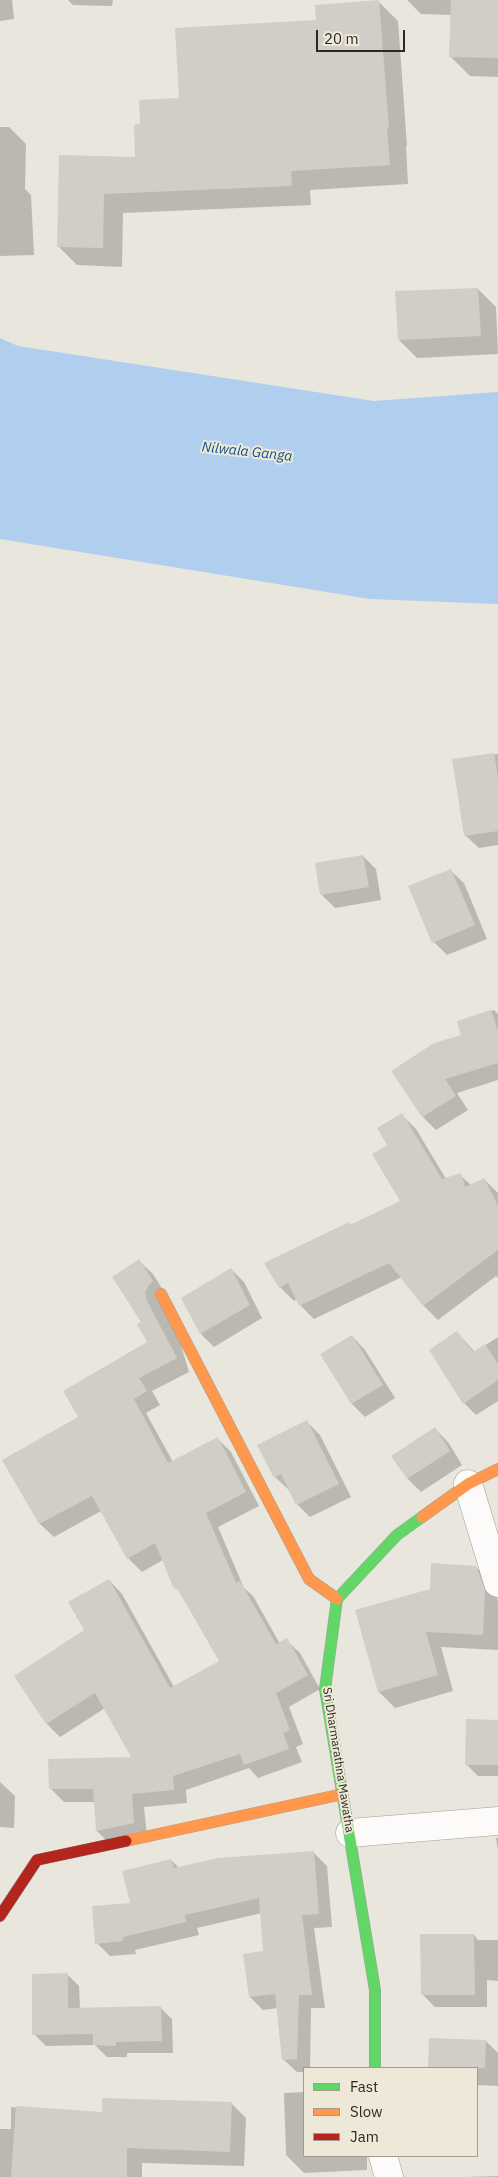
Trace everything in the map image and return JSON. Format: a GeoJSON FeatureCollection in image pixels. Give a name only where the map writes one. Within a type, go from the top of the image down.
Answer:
{"type":"FeatureCollection","features":[{"type":"Feature","properties":{"kind":"street"},"geometry":{"type":"LineString","coordinates":[[161,1294],[309,1579],[337,1599],[397,1535],[468,1484],[498,1469]]}},
{"type":"Feature","properties":{"kind":"street"},"geometry":{"type":"LineString","coordinates":[[468,1484],[498,1583]]}},
{"type":"Feature","properties":{"kind":"street","name":"Sri Dharmarathna Mawatha"},"geometry":{"type":"LineString","coordinates":[[337,1599],[324,1689],[350,1833],[375,1990],[375,2067]]}},
{"type":"Feature","properties":{"kind":"street"},"geometry":{"type":"LineString","coordinates":[[0,1916],[37,1860],[343,1794]]}},
{"type":"Feature","properties":{"kind":"street"},"geometry":{"type":"LineString","coordinates":[[350,1833],[498,1820]]}},
{"type":"Feature","properties":{"kind":"street"},"geometry":{"type":"LineString","coordinates":[[383,2157],[389,2177]]}},
{"type":"Feature","properties":{"kind":"water","name":"Nilwala Ganga"},"geometry":{"type":"Polygon","coordinates":[[[0,338],[18,346],[374,401],[498,392],[498,604],[370,599],[0,539],[0,338]]]}},
{"type":"Feature","properties":{"kind":"building"},"geometry":{"type":"Polygon","coordinates":[[[379,0],[390,165],[291,171],[292,186],[104,194],[103,248],[57,247],[59,155],[135,157],[134,125],[140,124],[139,100],[179,98],[175,28],[316,20],[315,5],[379,0]]]}},
{"type":"Feature","properties":{"kind":"building"},"geometry":{"type":"Polygon","coordinates":[[[451,0],[498,0],[498,58],[449,57],[451,0]]]}},
{"type":"Feature","properties":{"kind":"building"},"geometry":{"type":"Polygon","coordinates":[[[478,288],[481,336],[398,340],[395,291],[478,288]]]}},
{"type":"Feature","properties":{"kind":"building"},"geometry":{"type":"Polygon","coordinates":[[[494,753],[498,778],[498,831],[464,836],[452,759],[494,753]]]}},
{"type":"Feature","properties":{"kind":"building"},"geometry":{"type":"Polygon","coordinates":[[[363,855],[369,887],[320,895],[315,863],[363,855]]]}},
{"type":"Feature","properties":{"kind":"building"},"geometry":{"type":"Polygon","coordinates":[[[451,869],[475,925],[432,943],[408,886],[451,869]]]}},
{"type":"Feature","properties":{"kind":"building"},"geometry":{"type":"Polygon","coordinates":[[[491,1010],[498,1031],[498,1063],[445,1079],[456,1096],[422,1117],[391,1071],[434,1043],[461,1035],[457,1021],[491,1010]]]}},
{"type":"Feature","properties":{"kind":"building"},"geometry":{"type":"Polygon","coordinates":[[[402,1113],[442,1179],[461,1173],[465,1187],[484,1178],[498,1206],[498,1250],[423,1306],[389,1263],[299,1306],[288,1283],[279,1288],[264,1263],[349,1222],[350,1225],[400,1201],[372,1154],[387,1145],[377,1128],[402,1113]]]}},
{"type":"Feature","properties":{"kind":"building"},"geometry":{"type":"Polygon","coordinates":[[[139,1259],[153,1281],[145,1293],[147,1301],[177,1358],[139,1378],[147,1391],[134,1399],[168,1463],[218,1437],[246,1492],[206,1513],[236,1583],[240,1581],[276,1644],[287,1638],[308,1675],[276,1693],[290,1730],[283,1733],[289,1749],[244,1765],[240,1754],[173,1776],[174,1790],[132,1794],[134,1823],[96,1831],[93,1789],[49,1789],[48,1759],[131,1757],[95,1693],[46,1724],[14,1676],[84,1630],[68,1602],[109,1579],[170,1688],[219,1661],[177,1588],[174,1589],[155,1543],[127,1559],[92,1496],[39,1524],[2,1460],[78,1417],[63,1391],[147,1342],[137,1324],[141,1322],[112,1277],[139,1259]]]}},
{"type":"Feature","properties":{"kind":"building"},"geometry":{"type":"Polygon","coordinates":[[[231,1268],[250,1305],[200,1334],[181,1298],[231,1268]]]}},
{"type":"Feature","properties":{"kind":"building"},"geometry":{"type":"Polygon","coordinates":[[[457,1331],[473,1352],[485,1344],[498,1364],[498,1380],[463,1404],[429,1350],[457,1331]]]}},
{"type":"Feature","properties":{"kind":"building"},"geometry":{"type":"Polygon","coordinates":[[[352,1335],[383,1385],[351,1404],[320,1354],[352,1335]]]}},
{"type":"Feature","properties":{"kind":"building"},"geometry":{"type":"Polygon","coordinates":[[[307,1420],[339,1484],[296,1505],[281,1474],[274,1478],[257,1445],[307,1420]]]}},
{"type":"Feature","properties":{"kind":"building"},"geometry":{"type":"Polygon","coordinates":[[[435,1427],[450,1451],[407,1479],[391,1456],[435,1427]]]}},
{"type":"Feature","properties":{"kind":"building"},"geometry":{"type":"Polygon","coordinates":[[[431,1563],[476,1566],[485,1590],[483,1635],[426,1632],[438,1675],[378,1692],[355,1610],[430,1589],[431,1563]]]}},
{"type":"Feature","properties":{"kind":"building"},"geometry":{"type":"Polygon","coordinates":[[[466,1719],[498,1720],[498,1765],[465,1765],[466,1719]]]}},
{"type":"Feature","properties":{"kind":"building"},"geometry":{"type":"Polygon","coordinates":[[[314,1851],[319,1914],[302,1915],[312,1995],[299,1995],[297,2059],[282,2060],[275,1994],[249,1997],[243,1954],[263,1951],[259,1898],[185,1915],[186,1922],[123,1937],[123,1941],[95,1944],[92,1906],[130,1903],[122,1871],[171,1859],[174,1868],[218,1858],[314,1851]]]}},
{"type":"Feature","properties":{"kind":"building"},"geometry":{"type":"Polygon","coordinates":[[[420,1934],[474,1934],[475,1995],[421,1995],[420,1934]]]}},
{"type":"Feature","properties":{"kind":"building"},"geometry":{"type":"Polygon","coordinates":[[[68,1973],[68,2008],[161,2006],[162,2041],[116,2042],[116,2046],[93,2045],[93,2034],[32,2035],[32,1974],[68,1973]]]}},
{"type":"Feature","properties":{"kind":"building"},"geometry":{"type":"Polygon","coordinates":[[[429,2038],[486,2040],[485,2068],[428,2067],[429,2038]]]}},
{"type":"Feature","properties":{"kind":"building"},"geometry":{"type":"Polygon","coordinates":[[[102,2098],[232,2102],[230,2152],[127,2148],[127,2177],[11,2177],[16,2106],[102,2112],[102,2098]]]}},
{"type":"Feature","properties":{"kind":"traffic: fast"},"geometry":{"type":"LineString","coordinates":[[375,2067],[375,1990],[325,1689],[337,1599],[397,1535],[422,1517]]}},
{"type":"Feature","properties":{"kind":"traffic: slow"},"geometry":{"type":"LineString","coordinates":[[161,1294],[309,1579],[337,1599]]}},
{"type":"Feature","properties":{"kind":"traffic: slow"},"geometry":{"type":"LineString","coordinates":[[422,1517],[468,1484],[498,1469]]}},
{"type":"Feature","properties":{"kind":"traffic: slow"},"geometry":{"type":"LineString","coordinates":[[126,1841],[343,1794]]}},
{"type":"Feature","properties":{"kind":"traffic: jam"},"geometry":{"type":"LineString","coordinates":[[0,1916],[37,1860],[126,1841]]}}]}
